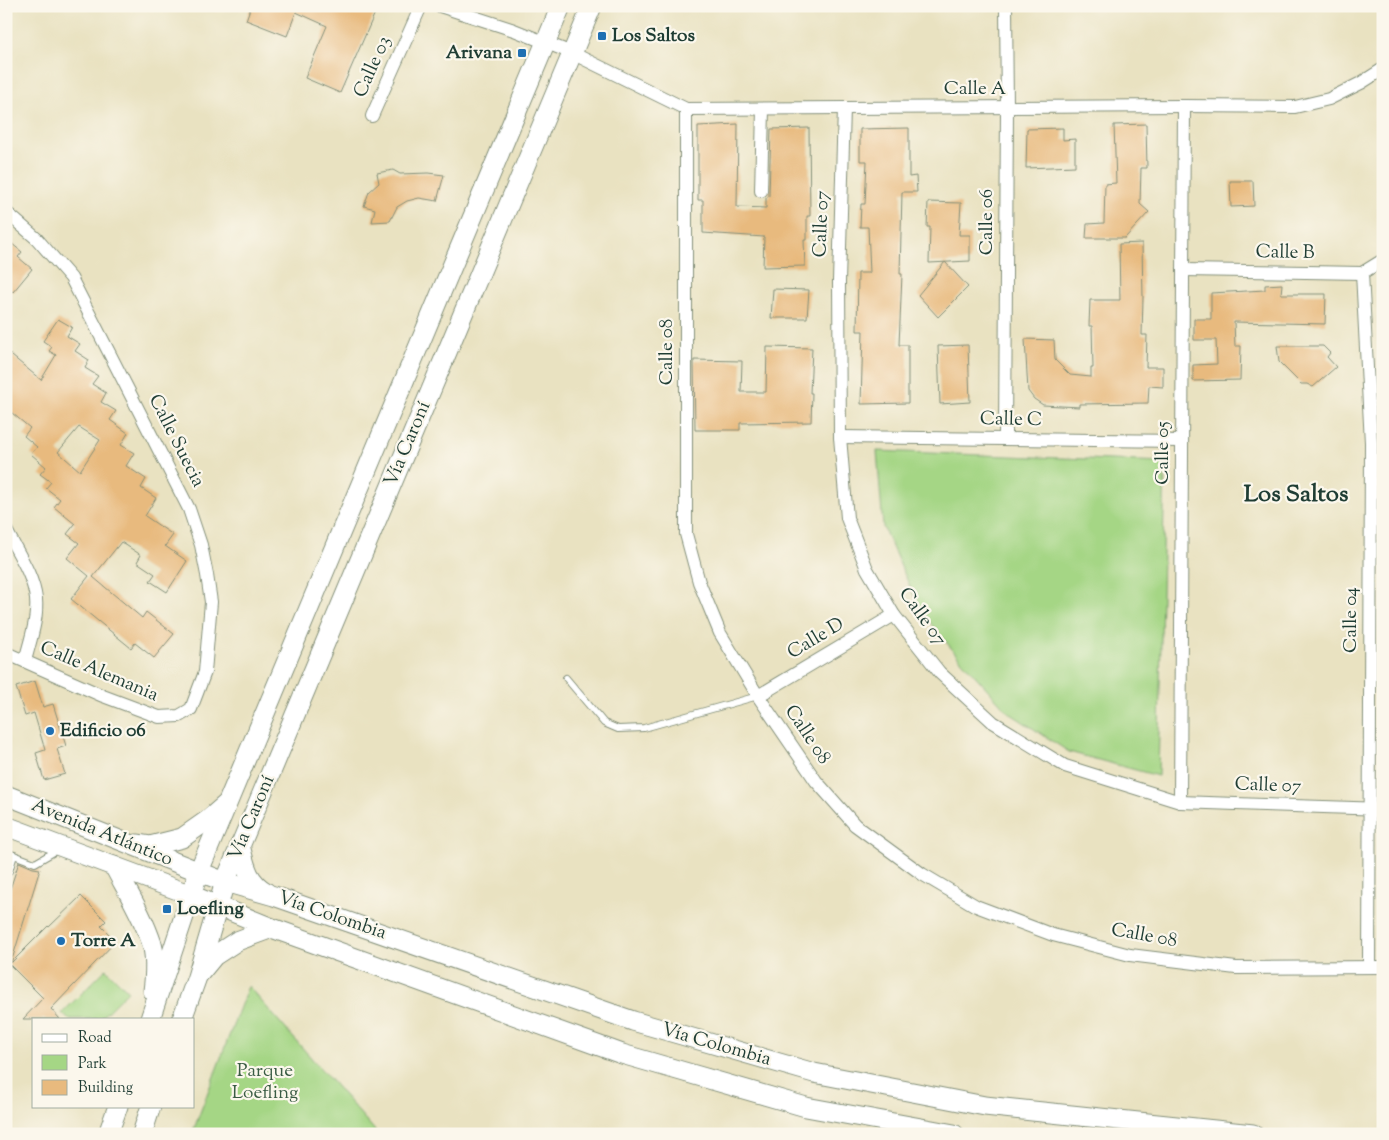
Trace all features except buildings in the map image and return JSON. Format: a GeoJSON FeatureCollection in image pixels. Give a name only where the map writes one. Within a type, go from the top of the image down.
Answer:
{"type":"FeatureCollection","features":[{"type":"Feature","properties":{"kind":"main road","name":"Vía Caroní"},"geometry":{"type":"LineString","coordinates":[[150,1017],[198,871],[561,6]]}},
{"type":"Feature","properties":{"kind":"main road","name":"Vía Caroní"},"geometry":{"type":"LineString","coordinates":[[182,1018],[197,977],[225,882],[592,6]]}},
{"type":"Feature","properties":{"kind":"main road","name":"Avenida Atlántico"},"geometry":{"type":"LineString","coordinates":[[6,795],[198,871]]}},
{"type":"Feature","properties":{"kind":"main road"},"geometry":{"type":"LineString","coordinates":[[124,842],[150,846],[182,838],[209,819],[227,802]]}},
{"type":"Feature","properties":{"kind":"main road","name":"Avenida Atlántico"},"geometry":{"type":"LineString","coordinates":[[6,826],[191,895]]}},
{"type":"Feature","properties":{"kind":"main road"},"geometry":{"type":"LineString","coordinates":[[240,845],[246,870],[257,887],[274,896]]}},
{"type":"Feature","properties":{"kind":"main road"},"geometry":{"type":"LineString","coordinates":[[114,866],[152,945],[155,975],[150,1017]]}},
{"type":"Feature","properties":{"kind":"main road","name":"Vía Colombia"},"geometry":{"type":"LineString","coordinates":[[198,871],[225,882],[274,896],[633,1021],[814,1073],[985,1106],[1254,1134]]}},
{"type":"Feature","properties":{"kind":"main road","name":"Vía Colombia"},"geometry":{"type":"LineString","coordinates":[[191,895],[272,928],[622,1054],[806,1107],[954,1134]]}},
{"type":"Feature","properties":{"kind":"main road"},"geometry":{"type":"LineString","coordinates":[[197,977],[214,956],[237,941],[272,928]]}},
{"type":"Feature","properties":{"kind":"main road"},"geometry":{"type":"LineString","coordinates":[[108,1134],[117,1108]]}},
{"type":"Feature","properties":{"kind":"main road"},"geometry":{"type":"LineString","coordinates":[[142,1134],[150,1108]]}},
{"type":"Feature","properties":{"kind":"street","name":"Calle 03"},"geometry":{"type":"LineString","coordinates":[[372,116],[422,6]]}},
{"type":"Feature","properties":{"kind":"street"},"geometry":{"type":"LineString","coordinates":[[440,6],[514,30],[545,43]]}},
{"type":"Feature","properties":{"kind":"street","name":"Calle 06"},"geometry":{"type":"LineString","coordinates":[[1005,439],[1006,6]]}},
{"type":"Feature","properties":{"kind":"street","name":"Calle A"},"geometry":{"type":"LineString","coordinates":[[545,43],[572,53],[686,109],[1295,107],[1329,99],[1361,83],[1383,69]]}},
{"type":"Feature","properties":{"kind":"street","name":"Calle 05"},"geometry":{"type":"LineString","coordinates":[[1180,802],[1184,106]]}},
{"type":"Feature","properties":{"kind":"street","name":"Calle 07"},"geometry":{"type":"LineString","coordinates":[[844,108],[839,282],[840,437],[847,518],[868,569],[894,615],[940,673],[993,722],[1065,766],[1180,802],[1383,809]]}},
{"type":"Feature","properties":{"kind":"street","name":"Calle 08"},"geometry":{"type":"LineString","coordinates":[[686,109],[686,534],[699,582],[720,632],[758,696],[816,781],[855,825],[922,874],[976,906],[1053,935],[1130,955],[1236,968],[1383,967]]}},
{"type":"Feature","properties":{"kind":"street"},"geometry":{"type":"LineString","coordinates":[[761,191],[763,109]]}},
{"type":"Feature","properties":{"kind":"street","name":"Calle Suecia"},"geometry":{"type":"LineString","coordinates":[[6,212],[36,239],[71,278],[189,509],[201,544],[211,602],[205,672],[192,709],[179,716]]}},
{"type":"Feature","properties":{"kind":"street"},"geometry":{"type":"LineString","coordinates":[[1362,273],[1383,260]]}},
{"type":"Feature","properties":{"kind":"street","name":"Calle B"},"geometry":{"type":"LineString","coordinates":[[1182,270],[1362,273]]}},
{"type":"Feature","properties":{"kind":"street","name":"Calle 04"},"geometry":{"type":"LineString","coordinates":[[1362,273],[1377,442],[1369,809],[1369,967]]}},
{"type":"Feature","properties":{"kind":"street","name":"Calle C"},"geometry":{"type":"LineString","coordinates":[[840,437],[1182,440]]}},
{"type":"Feature","properties":{"kind":"street"},"geometry":{"type":"LineString","coordinates":[[6,530],[31,578],[36,599],[34,626],[25,661]]}},
{"type":"Feature","properties":{"kind":"street","name":"Calle D"},"geometry":{"type":"LineString","coordinates":[[758,696],[894,615]]}},
{"type":"Feature","properties":{"kind":"street","name":"Calle Alemania"},"geometry":{"type":"LineString","coordinates":[[6,653],[103,696],[159,717],[179,716]]}},
{"type":"Feature","properties":{"kind":"lane"},"geometry":{"type":"LineString","coordinates":[[566,678],[604,723],[618,729],[644,728],[758,696]]}},
{"type":"Feature","properties":{"kind":"lane"},"geometry":{"type":"LineString","coordinates":[[6,852],[36,863],[62,847]]}},
{"type":"Feature","properties":{"kind":"lane"},"geometry":{"type":"LineString","coordinates":[[9,871],[14,855]]}},
{"type":"Feature","properties":{"kind":"green space"},"geometry":{"type":"Polygon","coordinates":[[[877,451],[1165,462],[1158,776],[1069,752],[1008,712],[962,661],[922,613],[883,527],[877,451]]]}},
{"type":"Feature","properties":{"kind":"green space"},"geometry":{"type":"Polygon","coordinates":[[[106,969],[128,991],[101,1018],[67,1018],[62,1013],[106,969]]]}},
{"type":"Feature","properties":{"kind":"green space","name":"Parque Loefling"},"geometry":{"type":"Polygon","coordinates":[[[248,986],[378,1134],[192,1134],[248,986]]]}},
{"type":"Feature","properties":{"kind":"place","name":"Los Saltos"},"geometry":{"type":"Point","coordinates":[602,36]}},
{"type":"Feature","properties":{"kind":"place","name":"Arivana"},"geometry":{"type":"Point","coordinates":[522,53]}},
{"type":"Feature","properties":{"kind":"place","name":"Edificio 06"},"geometry":{"type":"Point","coordinates":[50,731]}},
{"type":"Feature","properties":{"kind":"place","name":"Loefling"},"geometry":{"type":"Point","coordinates":[167,909]}},
{"type":"Feature","properties":{"kind":"place","name":"Torre A"},"geometry":{"type":"Point","coordinates":[61,941]}},
{"type":"Feature","properties":{"kind":"district","name":"Los Saltos"},"geometry":{"type":"Point","coordinates":[1296,495]}}]}
